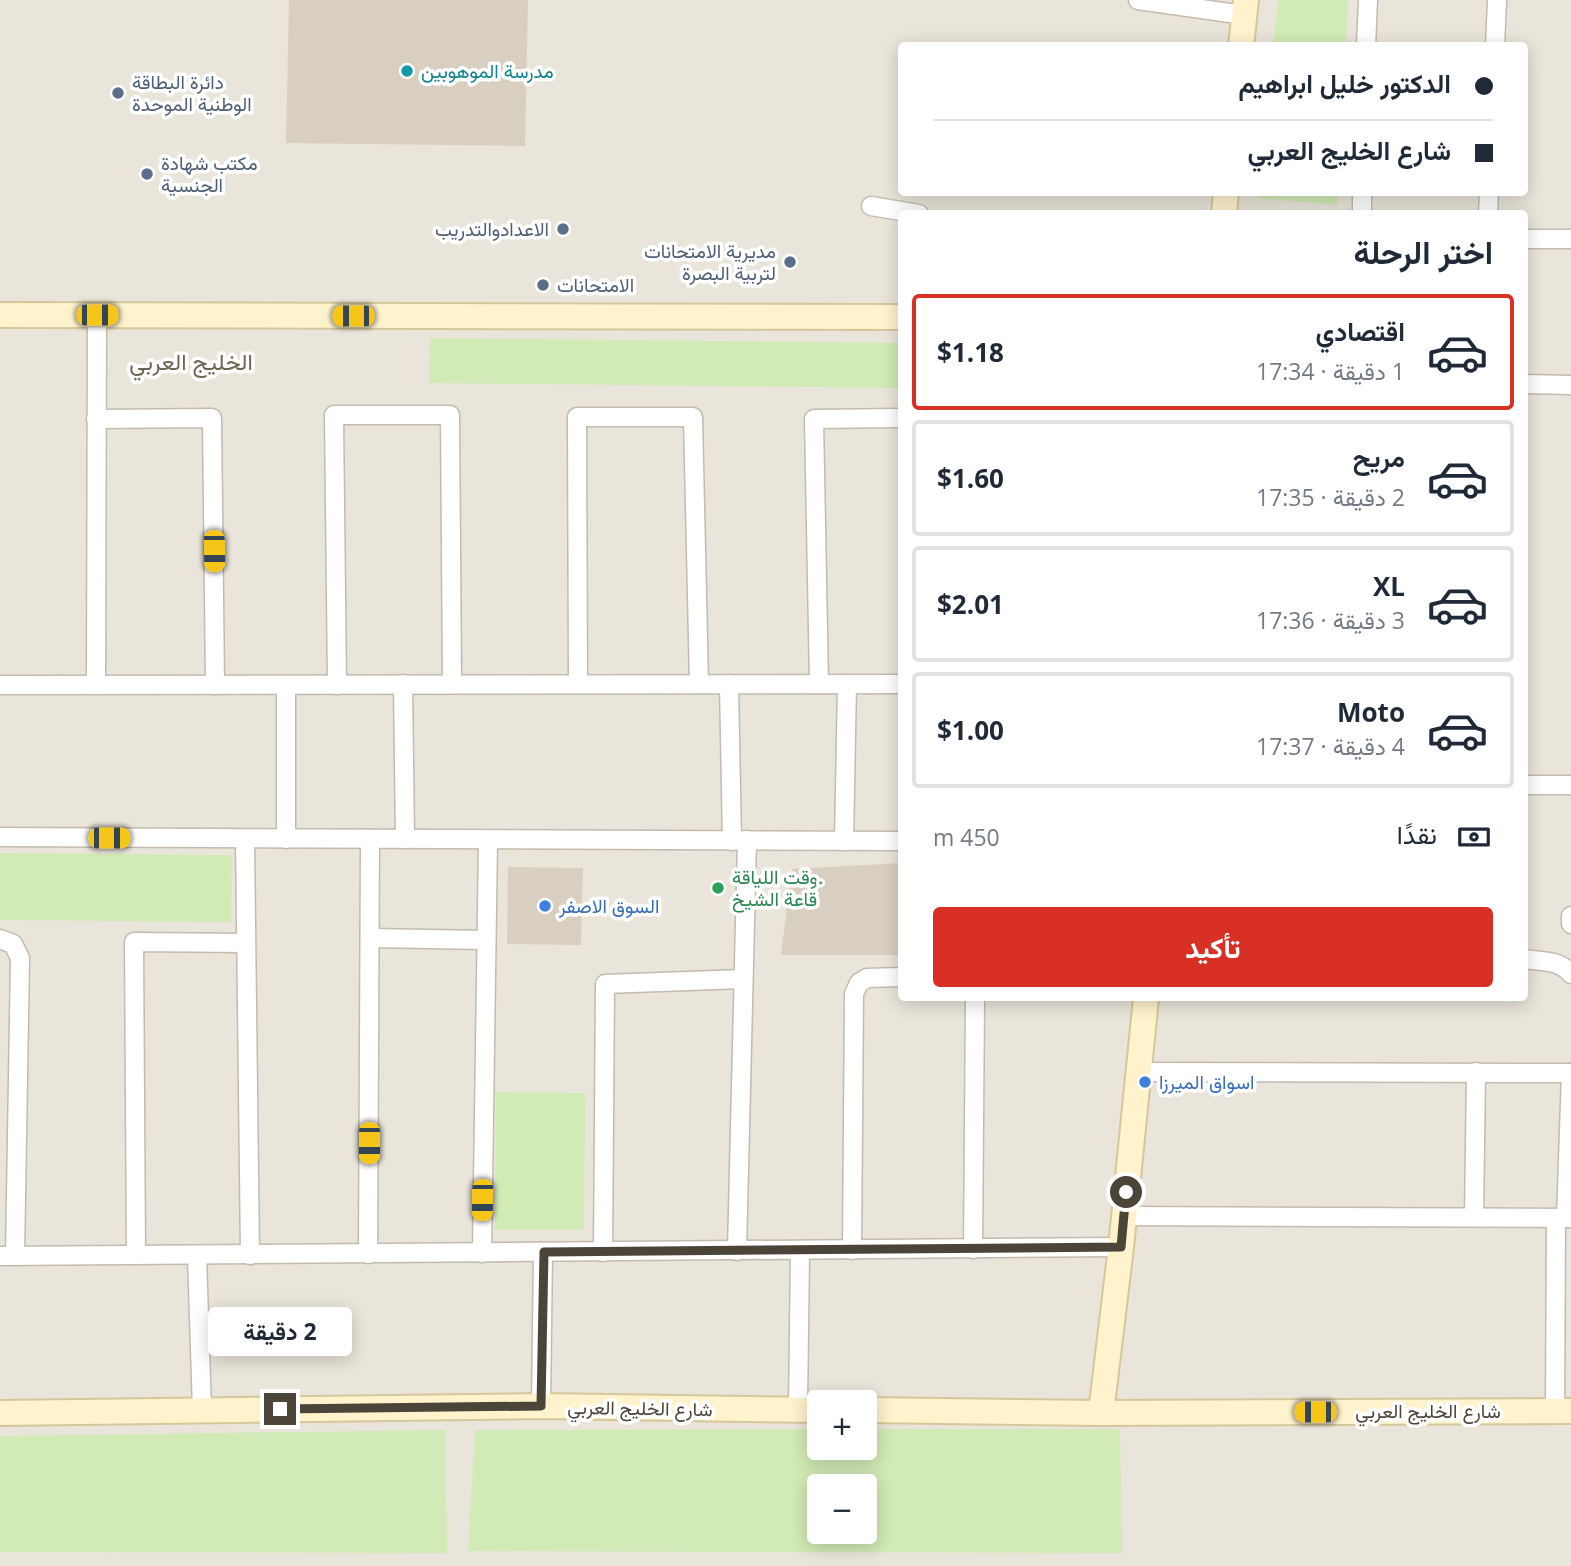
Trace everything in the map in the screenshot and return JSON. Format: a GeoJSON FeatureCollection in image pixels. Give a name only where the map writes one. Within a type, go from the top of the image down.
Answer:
{"type":"FeatureCollection","features":[{"type":"Feature","properties":{"kind":"main road"},"geometry":{"type":"LineString","coordinates":[[1241,42],[1245,7]]}},
{"type":"Feature","properties":{"kind":"main road"},"geometry":{"type":"LineString","coordinates":[[0,315],[898,317]]}},
{"type":"Feature","properties":{"kind":"main road"},"geometry":{"type":"LineString","coordinates":[[1101,1413],[1146,1001]]}},
{"type":"Feature","properties":{"kind":"main road","name":"شارع الخليج العربي"},"geometry":{"type":"LineString","coordinates":[[0,1413],[541,1406],[807,1410]]}},
{"type":"Feature","properties":{"kind":"main road","name":"شارع الخليج العربي"},"geometry":{"type":"LineString","coordinates":[[877,1410],[1101,1413],[1563,1411]]}},
{"type":"Feature","properties":{"kind":"street"},"geometry":{"type":"LineString","coordinates":[[1138,0],[1245,7]]}},
{"type":"Feature","properties":{"kind":"street"},"geometry":{"type":"LineString","coordinates":[[1366,42],[1368,0]]}},
{"type":"Feature","properties":{"kind":"street"},"geometry":{"type":"LineString","coordinates":[[1495,42],[1497,0]]}},
{"type":"Feature","properties":{"kind":"street"},"geometry":{"type":"LineString","coordinates":[[871,206],[898,210]]}},
{"type":"Feature","properties":{"kind":"street"},"geometry":{"type":"LineString","coordinates":[[1528,239],[1571,239]]}},
{"type":"Feature","properties":{"kind":"street"},"geometry":{"type":"LineString","coordinates":[[96,685],[97,315]]}},
{"type":"Feature","properties":{"kind":"street"},"geometry":{"type":"LineString","coordinates":[[1528,384],[1571,384]]}},
{"type":"Feature","properties":{"kind":"street"},"geometry":{"type":"LineString","coordinates":[[337,685],[334,415],[450,415],[452,684]]}},
{"type":"Feature","properties":{"kind":"street"},"geometry":{"type":"LineString","coordinates":[[578,684],[577,417],[692,417],[699,684]]}},
{"type":"Feature","properties":{"kind":"street"},"geometry":{"type":"LineString","coordinates":[[96,419],[212,418],[215,685]]}},
{"type":"Feature","properties":{"kind":"street"},"geometry":{"type":"LineString","coordinates":[[819,684],[814,419],[898,418]]}},
{"type":"Feature","properties":{"kind":"street"},"geometry":{"type":"LineString","coordinates":[[403,684],[405,839]]}},
{"type":"Feature","properties":{"kind":"street"},"geometry":{"type":"LineString","coordinates":[[729,684],[739,841],[743,979],[737,1251]]}},
{"type":"Feature","properties":{"kind":"street"},"geometry":{"type":"LineString","coordinates":[[844,841],[847,684]]}},
{"type":"Feature","properties":{"kind":"street"},"geometry":{"type":"LineString","coordinates":[[0,685],[898,684]]}},
{"type":"Feature","properties":{"kind":"street"},"geometry":{"type":"LineString","coordinates":[[286,685],[286,839]]}},
{"type":"Feature","properties":{"kind":"street"},"geometry":{"type":"LineString","coordinates":[[1528,785],[1571,785]]}},
{"type":"Feature","properties":{"kind":"street"},"geometry":{"type":"LineString","coordinates":[[0,838],[898,841]]}},
{"type":"Feature","properties":{"kind":"street"},"geometry":{"type":"LineString","coordinates":[[245,839],[250,1255]]}},
{"type":"Feature","properties":{"kind":"street"},"geometry":{"type":"LineString","coordinates":[[368,1254],[370,839]]}},
{"type":"Feature","properties":{"kind":"street"},"geometry":{"type":"LineString","coordinates":[[482,1253],[488,840]]}},
{"type":"Feature","properties":{"kind":"street"},"geometry":{"type":"LineString","coordinates":[[1571,916],[1571,923]]}},
{"type":"Feature","properties":{"kind":"street"},"geometry":{"type":"LineString","coordinates":[[371,938],[486,940]]}},
{"type":"Feature","properties":{"kind":"street"},"geometry":{"type":"LineString","coordinates":[[0,939],[13,944],[20,958],[7,1256],[1121,1247]]}},
{"type":"Feature","properties":{"kind":"street"},"geometry":{"type":"LineString","coordinates":[[136,1255],[134,942],[246,943]]}},
{"type":"Feature","properties":{"kind":"street"},"geometry":{"type":"LineString","coordinates":[[1528,959],[1555,962],[1564,966],[1571,974]]}},
{"type":"Feature","properties":{"kind":"street"},"geometry":{"type":"LineString","coordinates":[[852,1250],[854,994],[859,983],[867,978],[898,978]]}},
{"type":"Feature","properties":{"kind":"street"},"geometry":{"type":"LineString","coordinates":[[603,1252],[604,984],[743,979]]}},
{"type":"Feature","properties":{"kind":"street"},"geometry":{"type":"LineString","coordinates":[[973,1249],[975,1001]]}},
{"type":"Feature","properties":{"kind":"street"},"geometry":{"type":"LineString","coordinates":[[1139,1072],[1571,1073],[1564,1218],[1563,1411]]}},
{"type":"Feature","properties":{"kind":"street"},"geometry":{"type":"LineString","coordinates":[[1474,1217],[1476,1072]]}},
{"type":"Feature","properties":{"kind":"street"},"geometry":{"type":"LineString","coordinates":[[1124,1216],[1564,1218]]}},
{"type":"Feature","properties":{"kind":"street"},"geometry":{"type":"LineString","coordinates":[[800,1250],[807,1390]]}},
{"type":"Feature","properties":{"kind":"street"},"geometry":{"type":"LineString","coordinates":[[541,1406],[544,1252]]}},
{"type":"Feature","properties":{"kind":"street"},"geometry":{"type":"LineString","coordinates":[[197,1255],[202,1410]]}},
{"type":"Feature","properties":{"kind":"shaded area"},"geometry":{"type":"Polygon","coordinates":[[[0,0],[1571,0],[1571,1566],[0,1566],[0,0]]]}},
{"type":"Feature","properties":{"kind":"green space"},"geometry":{"type":"Polygon","coordinates":[[[1278,0],[1348,0],[1346,42],[1273,42],[1278,0]]]}},
{"type":"Feature","properties":{"kind":"green space"},"geometry":{"type":"Polygon","coordinates":[[[1257,196],[1338,196],[1337,205],[1257,196]]]}},
{"type":"Feature","properties":{"kind":"green space"},"geometry":{"type":"Polygon","coordinates":[[[430,338],[898,343],[898,388],[429,383],[430,338]]]}},
{"type":"Feature","properties":{"kind":"green space"},"geometry":{"type":"Polygon","coordinates":[[[0,853],[232,855],[231,922],[0,920],[0,853]]]}},
{"type":"Feature","properties":{"kind":"green space"},"geometry":{"type":"Polygon","coordinates":[[[496,1092],[585,1093],[584,1230],[495,1230],[496,1092]]]}},
{"type":"Feature","properties":{"kind":"green space"},"geometry":{"type":"Polygon","coordinates":[[[807,1429],[807,1460],[877,1460],[877,1429],[1120,1429],[1122,1553],[468,1551],[475,1430],[807,1429]]]}},
{"type":"Feature","properties":{"kind":"green space"},"geometry":{"type":"Polygon","coordinates":[[[445,1430],[447,1553],[0,1552],[0,1436],[445,1430]]]}},
{"type":"Feature","properties":{"kind":"building","name":"مدرسة الموهوبين"},"geometry":{"type":"Polygon","coordinates":[[[289,0],[528,0],[525,146],[286,143],[289,0]]]}},
{"type":"Feature","properties":{"kind":"building"},"geometry":{"type":"Polygon","coordinates":[[[898,863],[898,955],[781,955],[792,869],[898,863]]]}},
{"type":"Feature","properties":{"kind":"building","name":"السوق الاصفر"},"geometry":{"type":"Polygon","coordinates":[[[508,867],[583,868],[581,945],[507,944],[508,867]]]}},
{"type":"Feature","properties":{"kind":"place","name":"مدرسة الموهوبين"},"geometry":{"type":"Point","coordinates":[407,71]}},
{"type":"Feature","properties":{"kind":"place","name":"دائرة البطاقة الوطنية الموحدة"},"geometry":{"type":"Point","coordinates":[118,93]}},
{"type":"Feature","properties":{"kind":"place","name":"مكتب شهادة الجنسية"},"geometry":{"type":"Point","coordinates":[147,174]}},
{"type":"Feature","properties":{"kind":"place","name":"الاعدادوالتدريب"},"geometry":{"type":"Point","coordinates":[563,229]}},
{"type":"Feature","properties":{"kind":"place","name":"مديرية الامتحانات لتربية البصرة"},"geometry":{"type":"Point","coordinates":[790,262]}},
{"type":"Feature","properties":{"kind":"place","name":"الامتحانات"},"geometry":{"type":"Point","coordinates":[543,285]}},
{"type":"Feature","properties":{"kind":"place","name":"وقت اللياقة. قاعة الشيخ"},"geometry":{"type":"Point","coordinates":[718,888]}},
{"type":"Feature","properties":{"kind":"place","name":"السوق الاصفر"},"geometry":{"type":"Point","coordinates":[545,906]}},
{"type":"Feature","properties":{"kind":"place","name":"اسواق الميرزا"},"geometry":{"type":"Point","coordinates":[1145,1082]}},
{"type":"Feature","properties":{"kind":"district","name":"الخليج العربي"},"geometry":{"type":"Point","coordinates":[191,362]}},
{"type":"Feature","properties":{"kind":"route"},"geometry":{"type":"LineString","coordinates":[[280,1409],[541,1406],[544,1252],[1121,1247],[1126,1192]]}}]}
